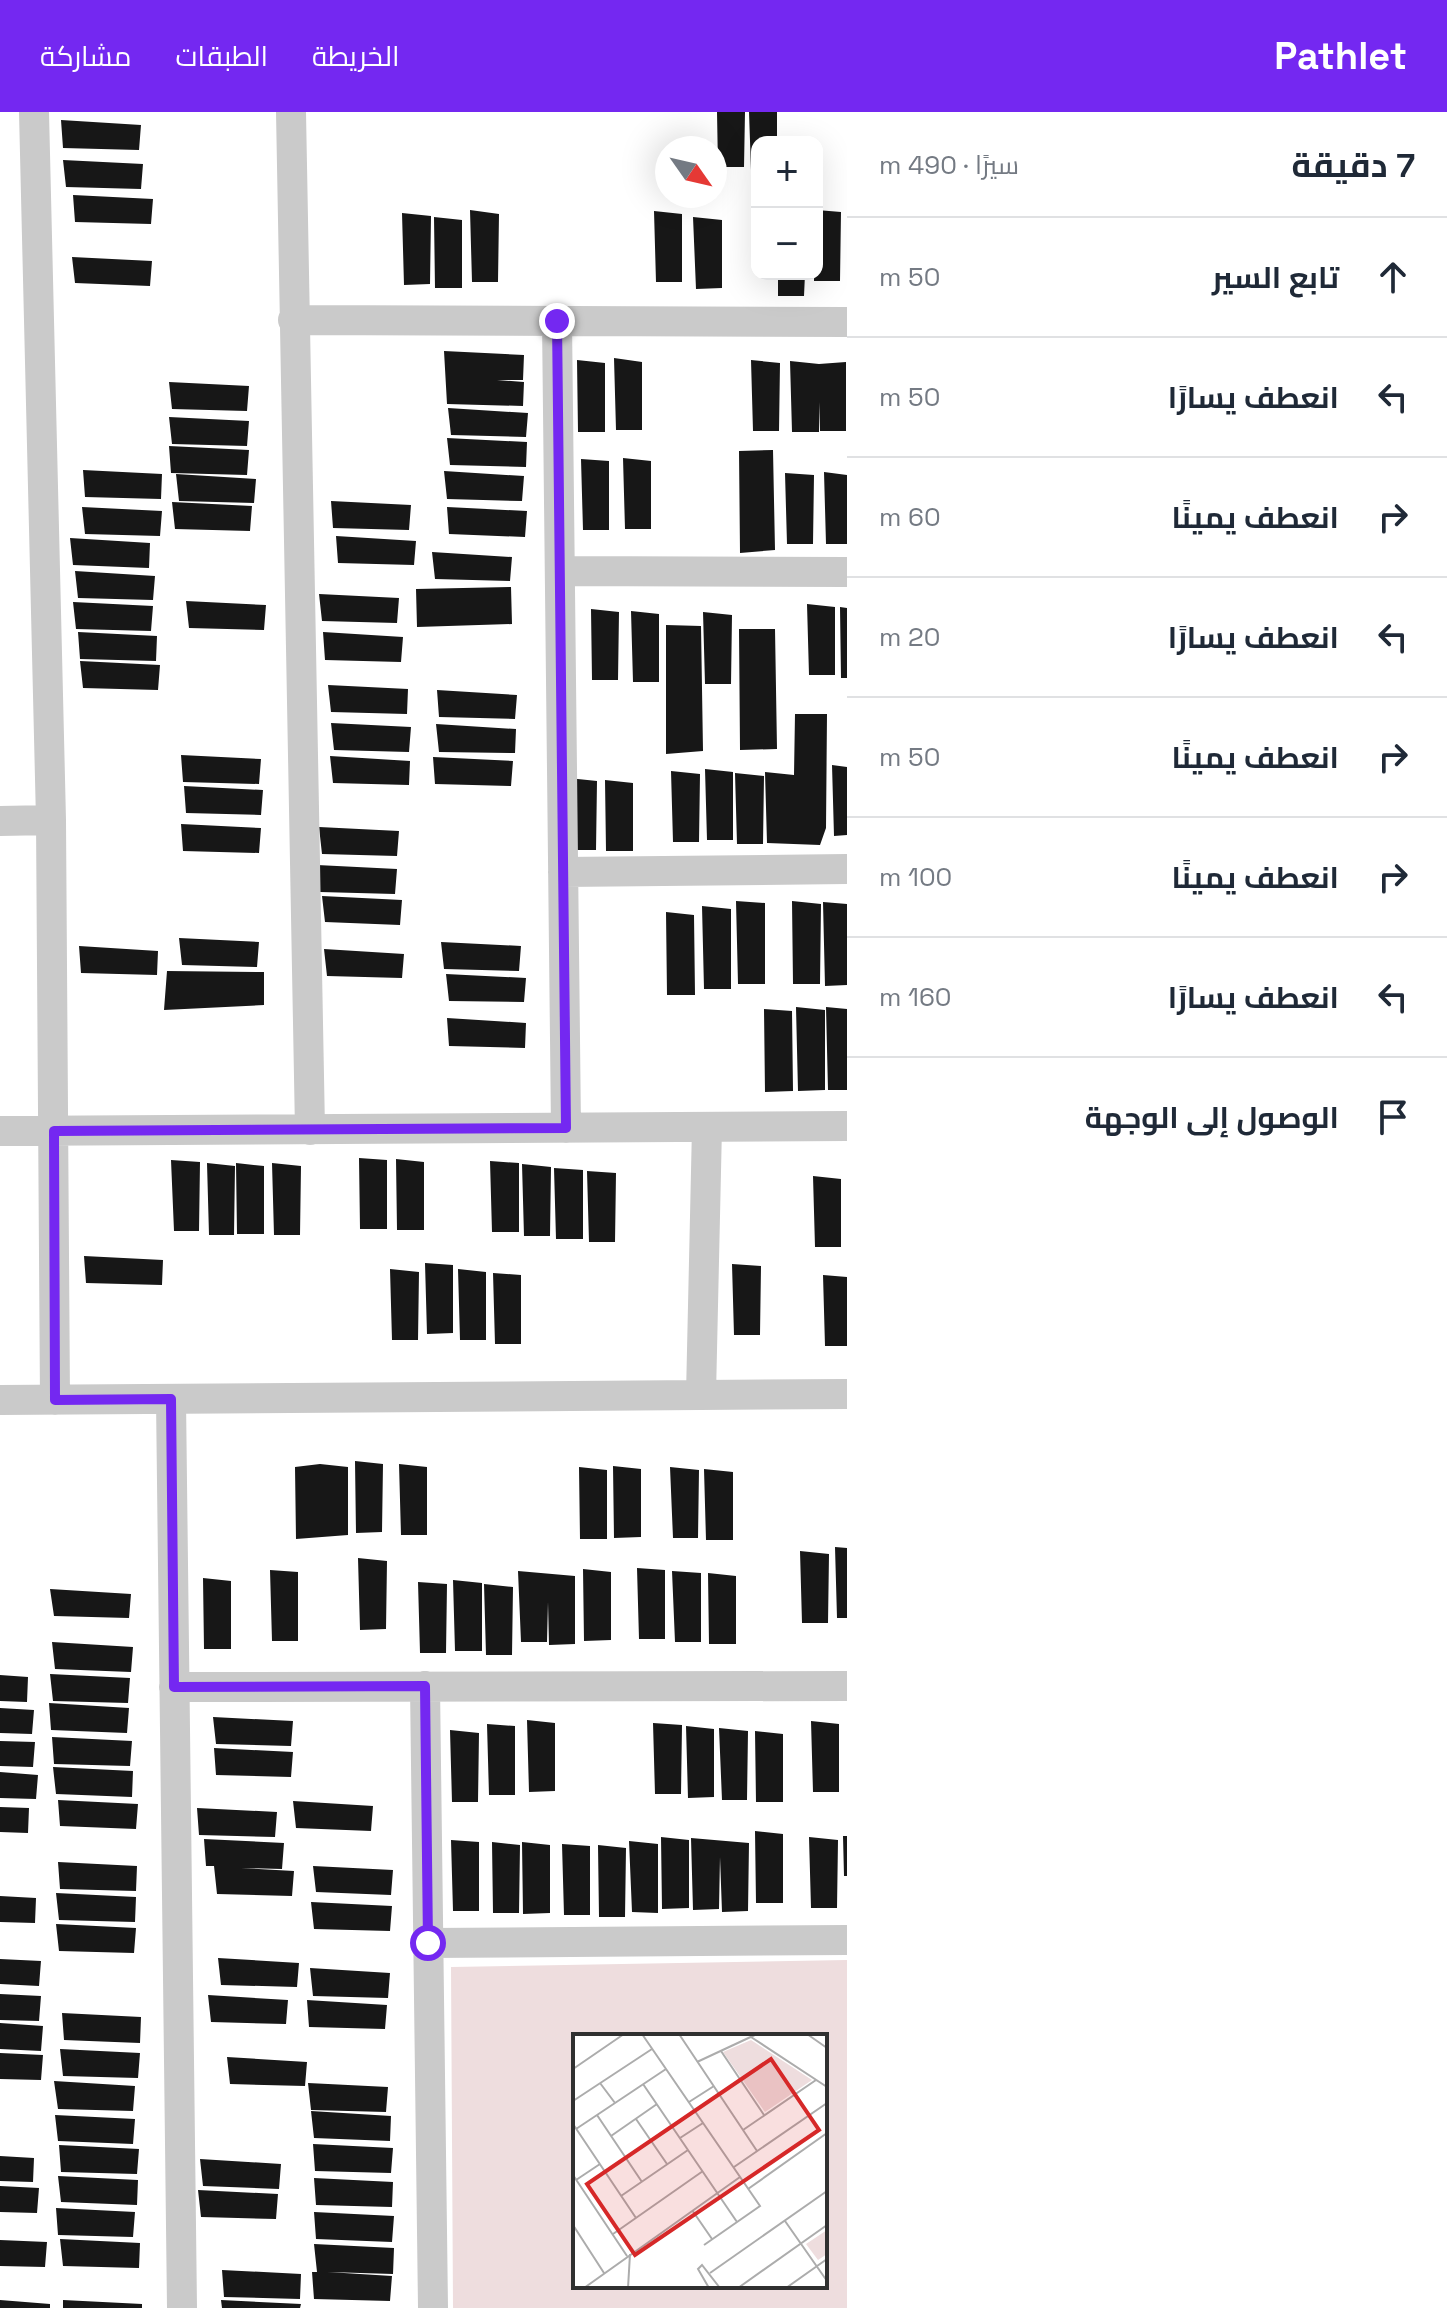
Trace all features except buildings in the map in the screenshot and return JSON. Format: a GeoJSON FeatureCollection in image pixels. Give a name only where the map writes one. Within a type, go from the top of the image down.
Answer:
{"type":"FeatureCollection","features":[{"type":"Feature","properties":{"kind":"street"},"geometry":{"type":"LineString","coordinates":[[34,112],[51,820],[55,1400]]}},
{"type":"Feature","properties":{"kind":"street"},"geometry":{"type":"LineString","coordinates":[[291,112],[310,1130]]}},
{"type":"Feature","properties":{"kind":"street"},"geometry":{"type":"LineString","coordinates":[[293,320],[847,322]]}},
{"type":"Feature","properties":{"kind":"street"},"geometry":{"type":"LineString","coordinates":[[557,321],[566,1128]]}},
{"type":"Feature","properties":{"kind":"street"},"geometry":{"type":"LineString","coordinates":[[560,571],[847,572]]}},
{"type":"Feature","properties":{"kind":"street"},"geometry":{"type":"LineString","coordinates":[[0,821],[51,820]]}},
{"type":"Feature","properties":{"kind":"street"},"geometry":{"type":"LineString","coordinates":[[563,872],[847,869]]}},
{"type":"Feature","properties":{"kind":"street"},"geometry":{"type":"LineString","coordinates":[[0,1131],[847,1126]]}},
{"type":"Feature","properties":{"kind":"street"},"geometry":{"type":"LineString","coordinates":[[701,1395],[707,1127]]}},
{"type":"Feature","properties":{"kind":"street"},"geometry":{"type":"LineString","coordinates":[[0,1400],[847,1394]]}},
{"type":"Feature","properties":{"kind":"street"},"geometry":{"type":"LineString","coordinates":[[171,1399],[182,2308]]}},
{"type":"Feature","properties":{"kind":"street"},"geometry":{"type":"LineString","coordinates":[[425,1686],[433,2308]]}},
{"type":"Feature","properties":{"kind":"street"},"geometry":{"type":"LineString","coordinates":[[174,1687],[847,1686]]}},
{"type":"Feature","properties":{"kind":"street"},"geometry":{"type":"LineString","coordinates":[[428,1943],[847,1940]]}},
{"type":"Feature","properties":{"kind":"shaded area"},"geometry":{"type":"Polygon","coordinates":[[[847,1960],[847,2308],[453,2308],[451,1967],[847,1960]]]}},
{"type":"Feature","properties":{"kind":"route"},"geometry":{"type":"LineString","coordinates":[[428,1943],[425,1686],[174,1687],[171,1399],[55,1400],[54,1131],[566,1128],[557,321]]}}]}
